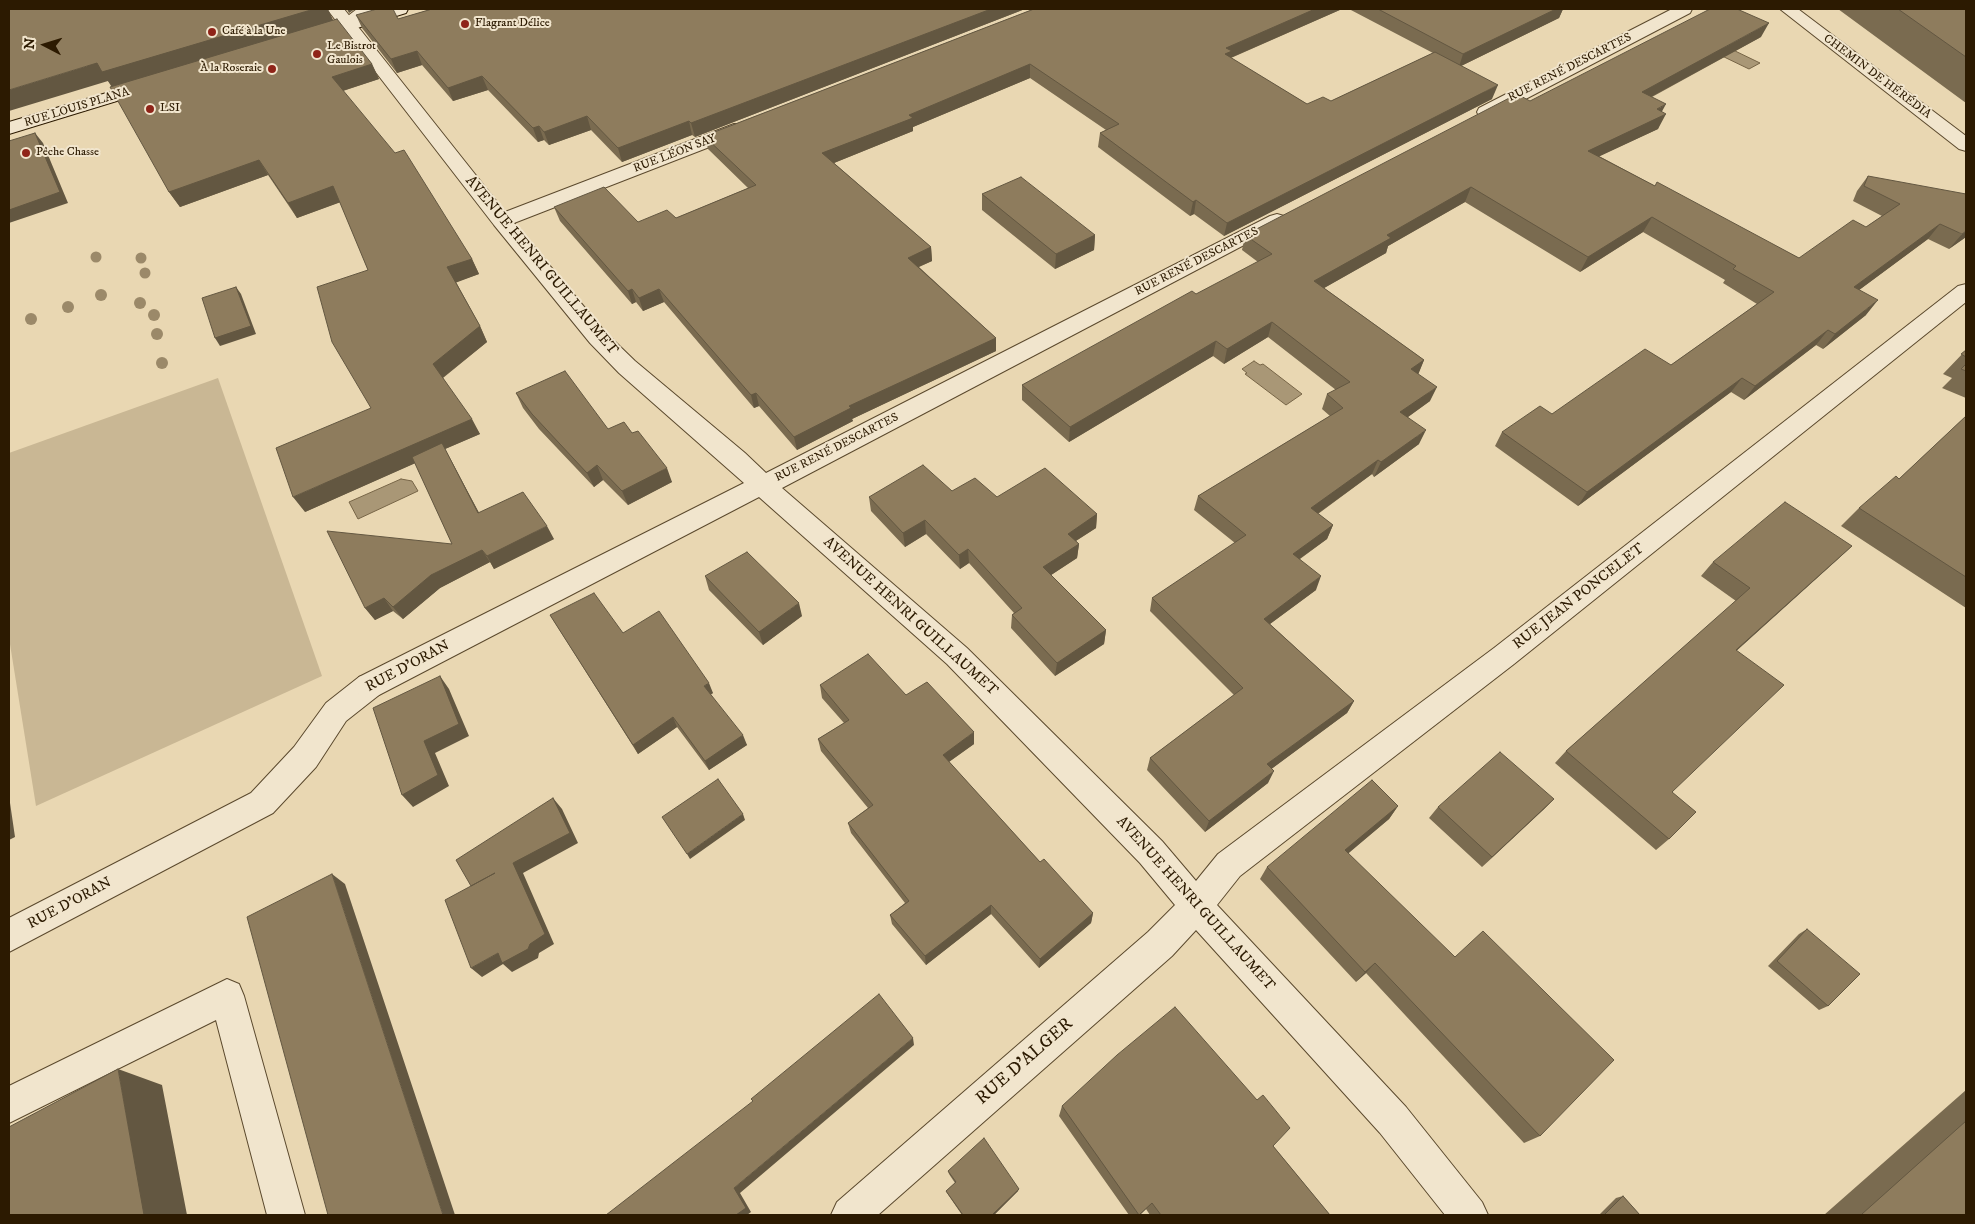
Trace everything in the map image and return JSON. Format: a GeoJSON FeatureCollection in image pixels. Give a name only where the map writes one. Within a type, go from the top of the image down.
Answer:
{"type":"FeatureCollection","features":[{"type":"Feature","properties":{"kind":"street"},"geometry":{"type":"LineString","coordinates":[[290,43],[340,17],[367,9]]}},
{"type":"Feature","properties":{"kind":"street"},"geometry":{"type":"LineString","coordinates":[[340,17],[400,9]]}},
{"type":"Feature","properties":{"kind":"street","name":"RUE RENÉ DESCARTES"},"geometry":{"type":"LineString","coordinates":[[1472,119],[1684,9]]}},
{"type":"Feature","properties":{"kind":"street","name":"CHEMIN DE HÉRÉDIA"},"geometry":{"type":"LineString","coordinates":[[1788,9],[1966,145]]}},
{"type":"Feature","properties":{"kind":"street","name":"AVENUE HENRI GUILLAUMET"},"geometry":{"type":"LineString","coordinates":[[340,17],[501,221],[598,338],[627,367],[736,459],[762,485],[957,656],[1151,852],[1196,906],[1393,1120],[1469,1215]]}},
{"type":"Feature","properties":{"kind":"street","name":"RUE LOUIS PLANA"},"geometry":{"type":"LineString","coordinates":[[9,128],[168,80]]}},
{"type":"Feature","properties":{"kind":"street","name":"RUE LÉON SAY"},"geometry":{"type":"LineString","coordinates":[[501,221],[756,122]]}},
{"type":"Feature","properties":{"kind":"street","name":"RUE RENÉ DESCARTES"},"geometry":{"type":"LineString","coordinates":[[762,485],[791,473],[1295,211]]}},
{"type":"Feature","properties":{"kind":"street","name":"RUE JEAN PONCELET"},"geometry":{"type":"LineString","coordinates":[[1196,906],[1229,865],[1512,650],[1966,291]]}},
{"type":"Feature","properties":{"kind":"street","name":"RUE D'ORAN"},"geometry":{"type":"LineString","coordinates":[[9,936],[262,803],[305,757],[336,712],[369,686],[762,485]]}},
{"type":"Feature","properties":{"kind":"street","name":"RUE D'ALGER"},"geometry":{"type":"LineString","coordinates":[[850,1215],[1160,944],[1196,906]]}},
{"type":"Feature","properties":{"kind":"street"},"geometry":{"type":"LineString","coordinates":[[9,1105],[227,996],[286,1215]]}},
{"type":"Feature","properties":{"kind":"shaded area"},"geometry":{"type":"Polygon","coordinates":[[[1731,49],[1760,63],[1749,69],[1720,55],[1731,49]]]}},
{"type":"Feature","properties":{"kind":"shaded area"},"geometry":{"type":"Polygon","coordinates":[[[1254,361],[1260,365],[1263,364],[1302,394],[1286,405],[1245,374],[1247,373],[1242,369],[1254,361]]]}},
{"type":"Feature","properties":{"kind":"shaded area"},"geometry":{"type":"Polygon","coordinates":[[[218,378],[322,676],[36,806],[9,638],[9,453],[218,378]]]}},
{"type":"Feature","properties":{"kind":"shaded area"},"geometry":{"type":"Polygon","coordinates":[[[401,479],[412,481],[418,491],[358,519],[349,502],[401,479]]]}},
{"type":"Feature","properties":{"kind":"building"},"geometry":{"type":"Polygon","coordinates":[[[9,9],[314,9],[102,72],[97,63],[9,90],[9,9]]]}},
{"type":"Feature","properties":{"kind":"building"},"geometry":{"type":"Polygon","coordinates":[[[377,9],[393,9],[398,19],[432,9],[991,9],[691,123],[689,121],[618,148],[587,116],[544,132],[539,126],[533,128],[482,76],[448,88],[417,51],[391,59],[356,15],[377,9]]]}},
{"type":"Feature","properties":{"kind":"building"},"geometry":{"type":"Polygon","coordinates":[[[1034,9],[1315,9],[1226,48],[1232,51],[1225,54],[1307,104],[1323,97],[1331,101],[1435,52],[1498,85],[1227,223],[1196,200],[1193,202],[1100,133],[1119,124],[1030,64],[909,115],[913,118],[822,153],[931,247],[908,258],[996,338],[849,406],[851,408],[794,437],[756,393],[751,395],[659,289],[639,298],[632,289],[628,291],[554,207],[604,187],[638,222],[667,210],[676,218],[756,185],[704,136],[1034,9]]]}},
{"type":"Feature","properties":{"kind":"building"},"geometry":{"type":"Polygon","coordinates":[[[1378,9],[1556,9],[1463,54],[1378,9]]]}},
{"type":"Feature","properties":{"kind":"building"},"geometry":{"type":"Polygon","coordinates":[[[1710,9],[1737,9],[1769,23],[1642,92],[1666,104],[1657,109],[1666,114],[1588,151],[1655,186],[1657,182],[1799,258],[1853,220],[1866,227],[1900,204],[1864,186],[1868,176],[1966,194],[1966,231],[1962,234],[1940,224],[1854,287],[1878,300],[1835,334],[1828,330],[1755,386],[1742,378],[1587,492],[1502,432],[1540,406],[1552,414],[1645,349],[1671,365],[1774,292],[1733,269],[1736,266],[1652,217],[1588,257],[1471,187],[1387,235],[1391,238],[1314,281],[1424,360],[1411,369],[1437,387],[1400,412],[1426,430],[1381,462],[1378,460],[1311,508],[1333,525],[1293,554],[1321,576],[1264,619],[1354,701],[1267,764],[1274,771],[1209,821],[1150,758],[1243,688],[1152,598],[1246,535],[1198,496],[1343,408],[1327,394],[1350,382],[1272,322],[1227,349],[1216,341],[1070,427],[1022,385],[1192,291],[1196,294],[1272,254],[1245,235],[1517,94],[1530,101],[1710,9]]]}},
{"type":"Feature","properties":{"kind":"building"},"geometry":{"type":"Polygon","coordinates":[[[1898,9],[1966,9],[1966,57],[1898,9]]]}},
{"type":"Feature","properties":{"kind":"building"},"geometry":{"type":"Polygon","coordinates":[[[337,19],[372,64],[332,77],[395,153],[404,150],[472,259],[447,267],[480,326],[433,364],[472,419],[293,497],[276,448],[371,408],[332,342],[317,287],[368,270],[333,186],[288,203],[259,160],[169,192],[110,87],[337,19]]]}},
{"type":"Feature","properties":{"kind":"building"},"geometry":{"type":"Polygon","coordinates":[[[35,133],[60,192],[9,210],[9,141],[35,133]]]}},
{"type":"Feature","properties":{"kind":"building"},"geometry":{"type":"Polygon","coordinates":[[[1021,177],[1095,235],[1056,254],[982,194],[1021,177]]]}},
{"type":"Feature","properties":{"kind":"building"},"geometry":{"type":"Polygon","coordinates":[[[236,287],[251,326],[215,338],[202,298],[236,287]]]}},
{"type":"Feature","properties":{"kind":"building"},"geometry":{"type":"Polygon","coordinates":[[[1966,350],[1966,357],[1961,354],[1966,350]]]}},
{"type":"Feature","properties":{"kind":"building"},"geometry":{"type":"Polygon","coordinates":[[[1966,364],[1966,371],[1961,369],[1966,364]]]}},
{"type":"Feature","properties":{"kind":"building"},"geometry":{"type":"Polygon","coordinates":[[[565,371],[608,429],[624,422],[632,433],[638,431],[667,468],[622,491],[597,465],[587,473],[532,414],[516,393],[565,371]]]}},
{"type":"Feature","properties":{"kind":"building"},"geometry":{"type":"Polygon","coordinates":[[[1966,416],[1966,577],[1859,508],[1896,476],[1899,479],[1966,416]]]}},
{"type":"Feature","properties":{"kind":"building"},"geometry":{"type":"Polygon","coordinates":[[[442,443],[478,513],[523,492],[547,526],[487,556],[482,550],[431,575],[393,607],[384,598],[365,608],[327,531],[452,544],[412,457],[442,443]]]}},
{"type":"Feature","properties":{"kind":"building"},"geometry":{"type":"Polygon","coordinates":[[[923,465],[952,491],[975,478],[997,497],[1045,468],[1097,514],[1068,534],[1079,544],[1043,567],[1106,630],[1057,663],[1012,615],[1022,608],[968,549],[959,555],[925,520],[903,533],[869,497],[923,465]]]}},
{"type":"Feature","properties":{"kind":"building"},"geometry":{"type":"Polygon","coordinates":[[[1785,502],[1852,546],[1736,650],[1784,685],[1672,792],[1696,812],[1669,839],[1566,751],[1750,588],[1713,562],[1785,502]]]}},
{"type":"Feature","properties":{"kind":"building"},"geometry":{"type":"Polygon","coordinates":[[[747,552],[799,603],[759,632],[705,576],[747,552]]]}},
{"type":"Feature","properties":{"kind":"building"},"geometry":{"type":"Polygon","coordinates":[[[594,593],[623,633],[659,611],[709,683],[704,686],[743,735],[705,761],[673,717],[633,745],[550,615],[594,593]]]}},
{"type":"Feature","properties":{"kind":"building"},"geometry":{"type":"Polygon","coordinates":[[[868,654],[906,695],[927,682],[974,732],[943,755],[1040,862],[1044,859],[1093,913],[1040,959],[991,905],[925,956],[890,915],[909,901],[848,823],[873,805],[818,739],[849,720],[820,685],[868,654]]]}},
{"type":"Feature","properties":{"kind":"building"},"geometry":{"type":"Polygon","coordinates":[[[440,676],[459,724],[424,741],[438,775],[402,795],[373,708],[440,676]]]}},
{"type":"Feature","properties":{"kind":"building"},"geometry":{"type":"Polygon","coordinates":[[[1500,752],[1554,799],[1492,857],[1438,807],[1500,752]]]}},
{"type":"Feature","properties":{"kind":"building"},"geometry":{"type":"Polygon","coordinates":[[[718,779],[743,814],[687,854],[662,817],[718,779]]]}},
{"type":"Feature","properties":{"kind":"building"},"geometry":{"type":"Polygon","coordinates":[[[1372,780],[1398,806],[1345,850],[1455,957],[1483,931],[1614,1060],[1540,1136],[1375,963],[1365,972],[1267,867],[1372,780]]]}},
{"type":"Feature","properties":{"kind":"building"},"geometry":{"type":"Polygon","coordinates":[[[553,798],[570,833],[513,863],[545,934],[530,944],[528,949],[502,963],[498,953],[471,968],[445,900],[471,886],[456,860],[553,798]]]}},
{"type":"Feature","properties":{"kind":"building"},"geometry":{"type":"Polygon","coordinates":[[[332,874],[443,1215],[328,1215],[247,917],[332,874]]]}},
{"type":"Feature","properties":{"kind":"building"},"geometry":{"type":"Polygon","coordinates":[[[1807,929],[1860,974],[1828,1006],[1777,961],[1807,929]]]}},
{"type":"Feature","properties":{"kind":"building"},"geometry":{"type":"Polygon","coordinates":[[[879,994],[913,1038],[734,1188],[746,1208],[736,1215],[606,1215],[753,1101],[751,1099],[879,994]]]}},
{"type":"Feature","properties":{"kind":"building"},"geometry":{"type":"Polygon","coordinates":[[[1175,1007],[1257,1100],[1263,1095],[1290,1128],[1273,1146],[1330,1215],[1161,1215],[1152,1203],[1139,1215],[1062,1106],[1117,1055],[1175,1007]]]}},
{"type":"Feature","properties":{"kind":"building"},"geometry":{"type":"Polygon","coordinates":[[[118,1069],[144,1215],[9,1215],[9,1127],[118,1069]]]}},
{"type":"Feature","properties":{"kind":"building"},"geometry":{"type":"Polygon","coordinates":[[[1966,1121],[1966,1215],[1862,1214],[1966,1121]]]}},
{"type":"Feature","properties":{"kind":"building"},"geometry":{"type":"Polygon","coordinates":[[[984,1138],[1019,1189],[992,1215],[963,1215],[946,1191],[956,1182],[948,1171],[984,1138]]]}},
{"type":"Feature","properties":{"kind":"building"},"geometry":{"type":"Polygon","coordinates":[[[1623,1196],[1640,1215],[1604,1215],[1623,1196]]]}},
{"type":"Feature","properties":{"kind":"place","name":"Flagrant Délice"},"geometry":{"type":"Point","coordinates":[465,24]}},
{"type":"Feature","properties":{"kind":"place","name":"Café à la Une"},"geometry":{"type":"Point","coordinates":[212,32]}},
{"type":"Feature","properties":{"kind":"place","name":"Le Bistrot Gaulois"},"geometry":{"type":"Point","coordinates":[317,54]}},
{"type":"Feature","properties":{"kind":"place","name":"À la Roseraie"},"geometry":{"type":"Point","coordinates":[272,69]}},
{"type":"Feature","properties":{"kind":"place","name":"LSI"},"geometry":{"type":"Point","coordinates":[150,109]}},
{"type":"Feature","properties":{"kind":"place","name":"Pêche Chasse"},"geometry":{"type":"Point","coordinates":[26,153]}}]}
